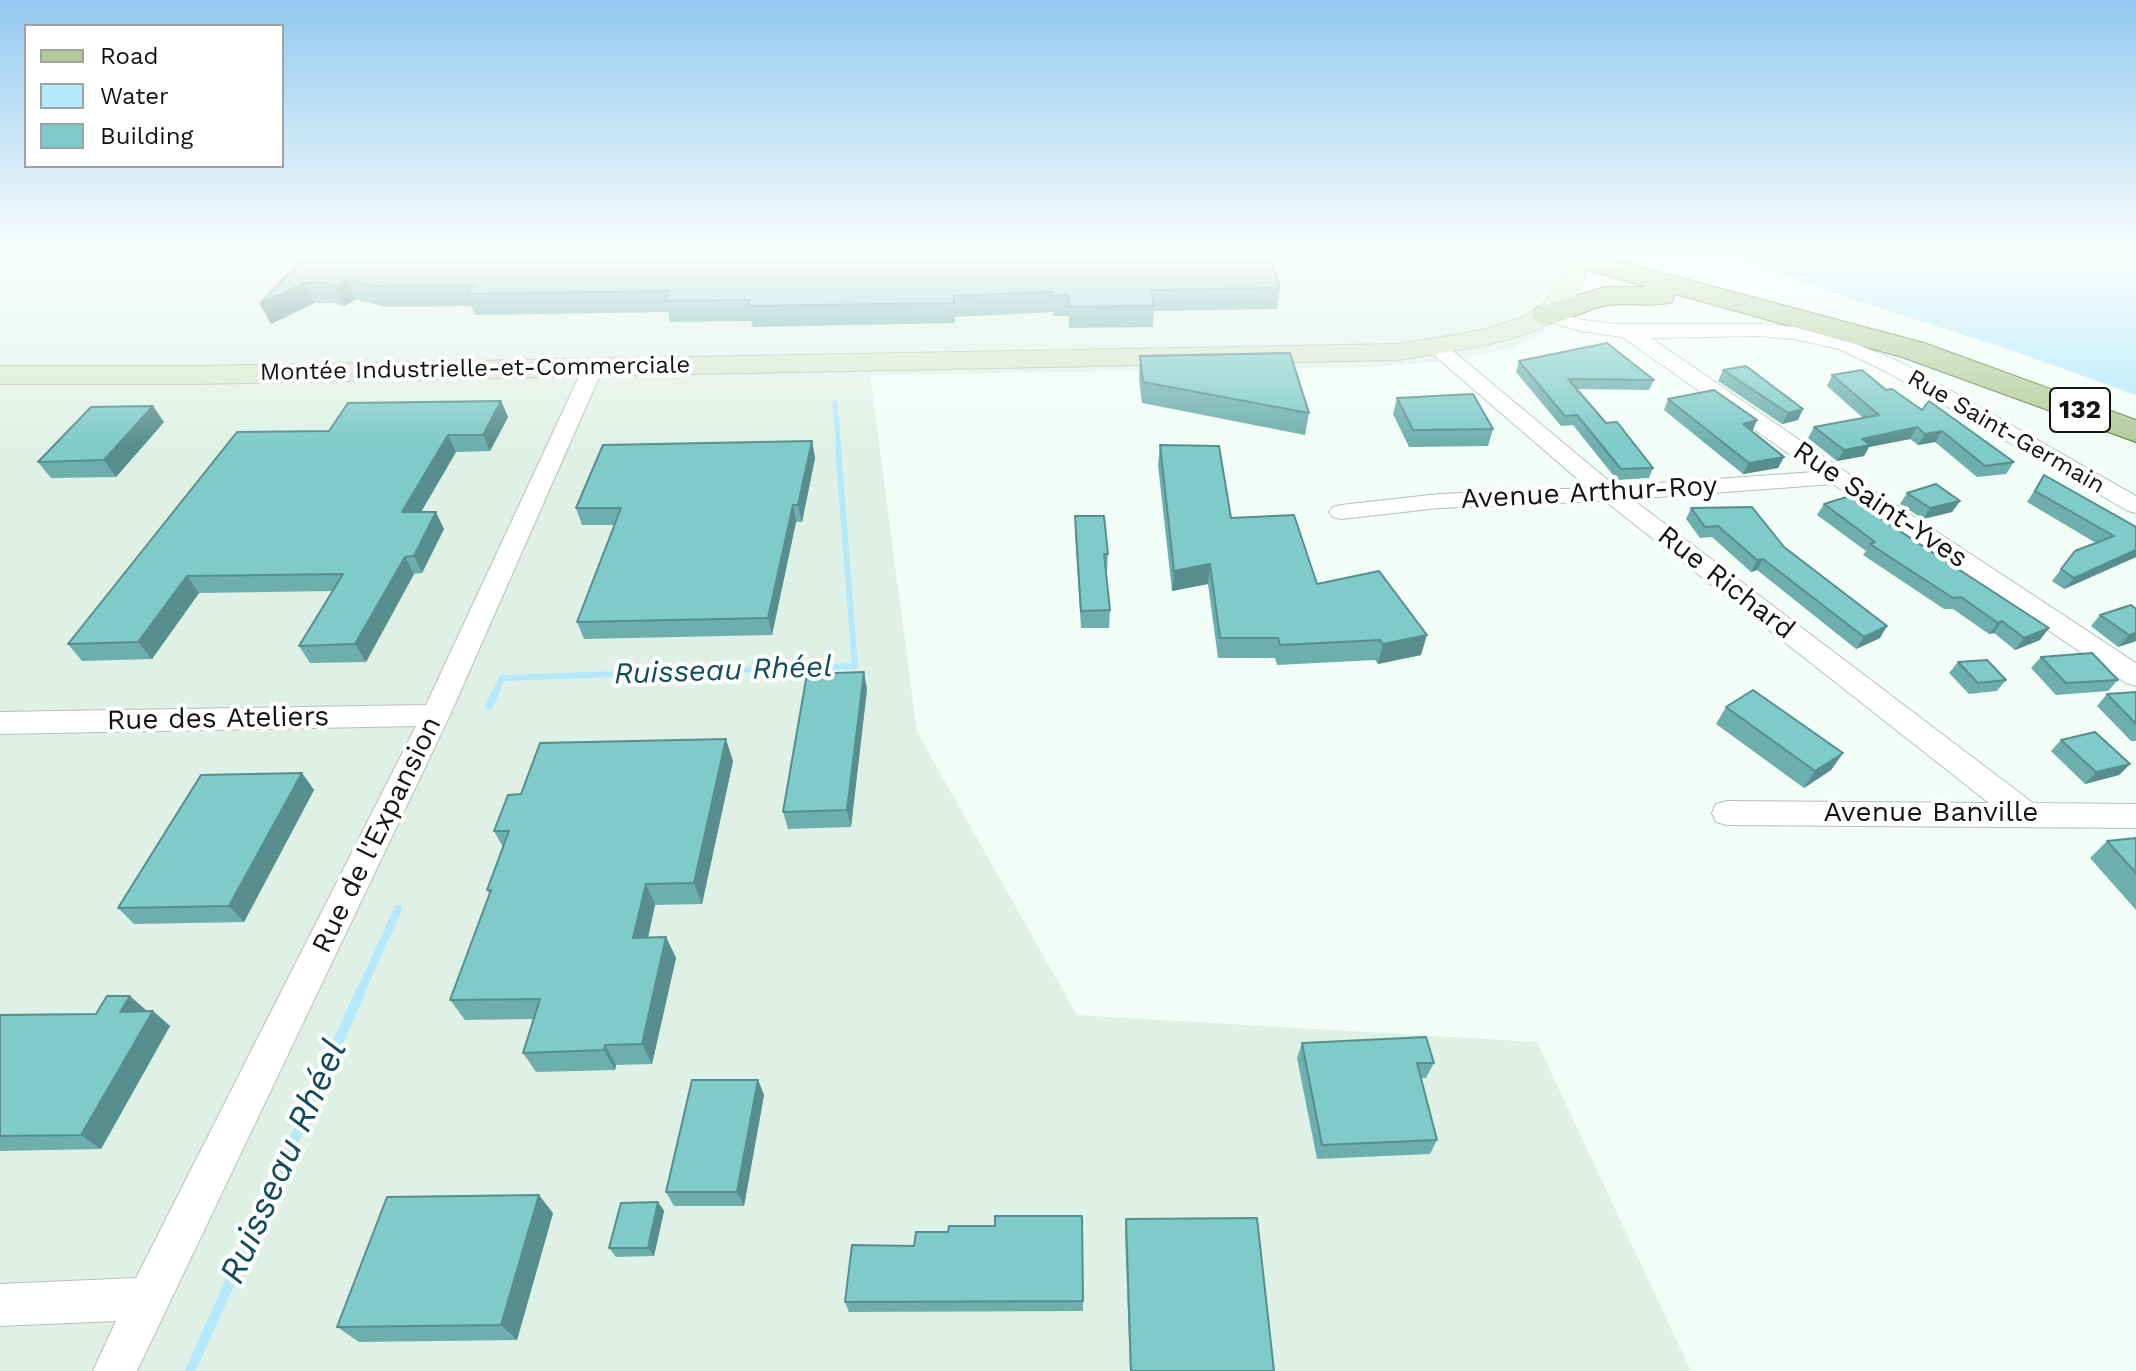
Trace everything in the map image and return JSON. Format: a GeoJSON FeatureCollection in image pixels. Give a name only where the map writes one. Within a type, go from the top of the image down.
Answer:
{"type":"FeatureCollection","features":[{"type":"Feature","properties":{"kind":"main road","name":"Montée Industrielle-et-Commerciale"},"geometry":{"type":"LineString","coordinates":[[0,375],[196,375],[1317,356],[1399,352],[1482,336],[1538,318]]}},
{"type":"Feature","properties":{"kind":"main road"},"geometry":{"type":"LineString","coordinates":[[1757,318],[2024,389]]}},
{"type":"Feature","properties":{"kind":"main road","name":"132"},"geometry":{"type":"LineString","coordinates":[[1798,318],[1913,350],[2136,432]]}},
{"type":"Feature","properties":{"kind":"main road","name":"132"},"geometry":{"type":"LineString","coordinates":[[1866,318],[1929,334],[2029,366],[2136,406]]}},
{"type":"Feature","properties":{"kind":"street","name":"Rue Saint-Germain"},"geometry":{"type":"LineString","coordinates":[[1555,318],[1575,326],[1784,333],[1831,340],[1892,367],[2136,506]]}},
{"type":"Feature","properties":{"kind":"street","name":"Rue Saint-Yves"},"geometry":{"type":"LineString","coordinates":[[1626,330],[1838,477],[2136,676]]}},
{"type":"Feature","properties":{"kind":"street","name":"Rue Richard"},"geometry":{"type":"LineString","coordinates":[[1434,345],[1610,494],[2024,813]]}},
{"type":"Feature","properties":{"kind":"street","name":"Rue de l'Expansion"},"geometry":{"type":"LineString","coordinates":[[115,1371],[436,715],[594,366]]}},
{"type":"Feature","properties":{"kind":"street","name":"Avenue Arthur-Roy"},"geometry":{"type":"LineString","coordinates":[[1341,512],[1439,501],[1610,494],[1838,477]]}},
{"type":"Feature","properties":{"kind":"street","name":"Rue des Ateliers"},"geometry":{"type":"LineString","coordinates":[[0,723],[436,715]]}},
{"type":"Feature","properties":{"kind":"street","name":"Avenue Banville"},"geometry":{"type":"LineString","coordinates":[[1727,813],[2136,816]]}},
{"type":"Feature","properties":{"kind":"street"},"geometry":{"type":"LineString","coordinates":[[0,1305],[148,1299]]}},
{"type":"Feature","properties":{"kind":"shaded area"},"geometry":{"type":"Polygon","coordinates":[[[0,318],[1558,318],[1542,334],[1512,348],[1453,361],[1370,367],[870,375],[917,732],[1077,1015],[1537,1042],[1691,1371],[0,1371],[0,318]]]}},
{"type":"Feature","properties":{"kind":"water"},"geometry":{"type":"Polygon","coordinates":[[[1911,318],[2136,318],[2136,395],[1911,318]]]}},
{"type":"Feature","properties":{"kind":"building"},"geometry":{"type":"Polygon","coordinates":[[[1607,343],[1654,380],[1568,379],[1606,423],[1617,422],[1653,468],[1621,469],[1577,415],[1565,416],[1519,361],[1607,343]]]}},
{"type":"Feature","properties":{"kind":"building"},"geometry":{"type":"Polygon","coordinates":[[[1290,353],[1309,413],[1143,382],[1140,356],[1290,353]]]}},
{"type":"Feature","properties":{"kind":"building"},"geometry":{"type":"Polygon","coordinates":[[[1746,366],[1803,409],[1788,413],[1723,370],[1746,366]]]}},
{"type":"Feature","properties":{"kind":"building"},"geometry":{"type":"Polygon","coordinates":[[[1862,370],[1886,390],[1892,389],[1922,410],[1929,401],[2014,462],[1985,466],[1942,431],[1925,434],[1917,427],[1862,439],[1870,445],[1844,450],[1814,427],[1879,415],[1832,375],[1862,370]]]}},
{"type":"Feature","properties":{"kind":"building"},"geometry":{"type":"Polygon","coordinates":[[[1714,390],[1757,420],[1743,424],[1784,457],[1749,463],[1668,399],[1714,390]]]}},
{"type":"Feature","properties":{"kind":"building"},"geometry":{"type":"Polygon","coordinates":[[[1473,394],[1493,429],[1413,430],[1397,398],[1473,394]]]}},
{"type":"Feature","properties":{"kind":"building"},"geometry":{"type":"Polygon","coordinates":[[[501,401],[483,435],[448,435],[402,512],[436,512],[414,556],[405,557],[355,644],[299,646],[343,574],[187,576],[138,642],[68,644],[237,432],[329,431],[348,403],[501,401]]]}},
{"type":"Feature","properties":{"kind":"building"},"geometry":{"type":"Polygon","coordinates":[[[153,406],[104,460],[38,462],[91,407],[153,406]]]}},
{"type":"Feature","properties":{"kind":"building"},"geometry":{"type":"Polygon","coordinates":[[[812,441],[798,505],[793,505],[768,618],[577,622],[621,508],[576,508],[603,445],[812,441]]]}},
{"type":"Feature","properties":{"kind":"building"},"geometry":{"type":"Polygon","coordinates":[[[1160,445],[1219,446],[1231,518],[1294,515],[1317,584],[1379,571],[1427,635],[1383,644],[1380,640],[1280,645],[1278,638],[1220,638],[1210,564],[1174,571],[1160,445]]]}},
{"type":"Feature","properties":{"kind":"building"},"geometry":{"type":"Polygon","coordinates":[[[2044,475],[2136,527],[2136,550],[2074,578],[2061,569],[2075,551],[2114,536],[2035,491],[2044,475]]]}},
{"type":"Feature","properties":{"kind":"building"},"geometry":{"type":"Polygon","coordinates":[[[1936,484],[1960,501],[1930,508],[1907,493],[1936,484]]]}},
{"type":"Feature","properties":{"kind":"building"},"geometry":{"type":"Polygon","coordinates":[[[1850,496],[1862,504],[1875,500],[1897,515],[1881,519],[2049,628],[2024,638],[2002,621],[1998,623],[1961,597],[1953,598],[1870,544],[1875,542],[1824,504],[1850,496]]]}},
{"type":"Feature","properties":{"kind":"building"},"geometry":{"type":"Polygon","coordinates":[[[1752,507],[1784,547],[1887,626],[1864,637],[1763,559],[1757,560],[1718,526],[1705,527],[1691,508],[1752,507]]]}},
{"type":"Feature","properties":{"kind":"building"},"geometry":{"type":"Polygon","coordinates":[[[1075,516],[1104,516],[1108,554],[1104,554],[1110,610],[1081,611],[1075,516]]]}},
{"type":"Feature","properties":{"kind":"building"},"geometry":{"type":"Polygon","coordinates":[[[2131,605],[2136,609],[2136,633],[2129,635],[2100,615],[2131,605]]]}},
{"type":"Feature","properties":{"kind":"building"},"geometry":{"type":"Polygon","coordinates":[[[2092,653],[2118,680],[2066,683],[2041,657],[2092,653]]]}},
{"type":"Feature","properties":{"kind":"building"},"geometry":{"type":"Polygon","coordinates":[[[1987,660],[2006,680],[1978,683],[1958,662],[1987,660]]]}},
{"type":"Feature","properties":{"kind":"building"},"geometry":{"type":"Polygon","coordinates":[[[864,672],[847,810],[783,812],[807,674],[864,672]]]}},
{"type":"Feature","properties":{"kind":"building"},"geometry":{"type":"Polygon","coordinates":[[[1753,690],[1843,753],[1815,771],[1726,707],[1753,690]]]}},
{"type":"Feature","properties":{"kind":"building"},"geometry":{"type":"Polygon","coordinates":[[[2136,692],[2136,724],[2107,694],[2136,692]]]}},
{"type":"Feature","properties":{"kind":"building"},"geometry":{"type":"Polygon","coordinates":[[[2095,732],[2130,764],[2096,772],[2061,740],[2095,732]]]}},
{"type":"Feature","properties":{"kind":"building"},"geometry":{"type":"Polygon","coordinates":[[[726,739],[694,883],[646,884],[633,938],[666,937],[642,1044],[605,1045],[604,1050],[523,1053],[540,999],[450,1000],[491,890],[487,890],[509,831],[494,831],[508,795],[521,794],[540,743],[726,739]]]}},
{"type":"Feature","properties":{"kind":"building"},"geometry":{"type":"Polygon","coordinates":[[[302,773],[229,906],[118,908],[201,775],[302,773]]]}},
{"type":"Feature","properties":{"kind":"building"},"geometry":{"type":"Polygon","coordinates":[[[2136,838],[2136,873],[2107,841],[2136,838]]]}},
{"type":"Feature","properties":{"kind":"building"},"geometry":{"type":"Polygon","coordinates":[[[107,996],[130,996],[120,1012],[153,1011],[81,1135],[0,1136],[0,1015],[96,1014],[107,996]]]}},
{"type":"Feature","properties":{"kind":"building"},"geometry":{"type":"Polygon","coordinates":[[[1426,1037],[1434,1063],[1417,1063],[1437,1140],[1322,1145],[1302,1043],[1426,1037]]]}},
{"type":"Feature","properties":{"kind":"building"},"geometry":{"type":"Polygon","coordinates":[[[692,1080],[758,1080],[737,1192],[666,1192],[692,1080]]]}},
{"type":"Feature","properties":{"kind":"building"},"geometry":{"type":"Polygon","coordinates":[[[539,1195],[501,1325],[337,1327],[387,1197],[539,1195]]]}},
{"type":"Feature","properties":{"kind":"building"},"geometry":{"type":"Polygon","coordinates":[[[658,1202],[648,1248],[609,1248],[621,1203],[658,1202]]]}},
{"type":"Feature","properties":{"kind":"building"},"geometry":{"type":"Polygon","coordinates":[[[995,1216],[1082,1216],[1083,1301],[845,1302],[852,1245],[914,1246],[916,1232],[948,1232],[949,1226],[995,1226],[995,1216]]]}},
{"type":"Feature","properties":{"kind":"building"},"geometry":{"type":"Polygon","coordinates":[[[1257,1218],[1274,1371],[1131,1371],[1126,1219],[1257,1218]]]}},
{"type":"Feature","properties":{"kind":"waterway","name":"Ruisseau Rhéel"},"geometry":{"type":"LineString","coordinates":[[835,403],[839,450]]}},
{"type":"Feature","properties":{"kind":"waterway","name":"Ruisseau Rhéel"},"geometry":{"type":"LineString","coordinates":[[495,693],[502,678],[855,666],[838,448]]}},
{"type":"Feature","properties":{"kind":"waterway","name":"Ruisseau Rhéel"},"geometry":{"type":"LineString","coordinates":[[489,706],[496,691]]}},
{"type":"Feature","properties":{"kind":"waterway","name":"Ruisseau Rhéel"},"geometry":{"type":"LineString","coordinates":[[359,995],[398,909]]}},
{"type":"Feature","properties":{"kind":"waterway","name":"Ruisseau Rhéel"},"geometry":{"type":"LineString","coordinates":[[190,1371],[360,993]]}}]}
